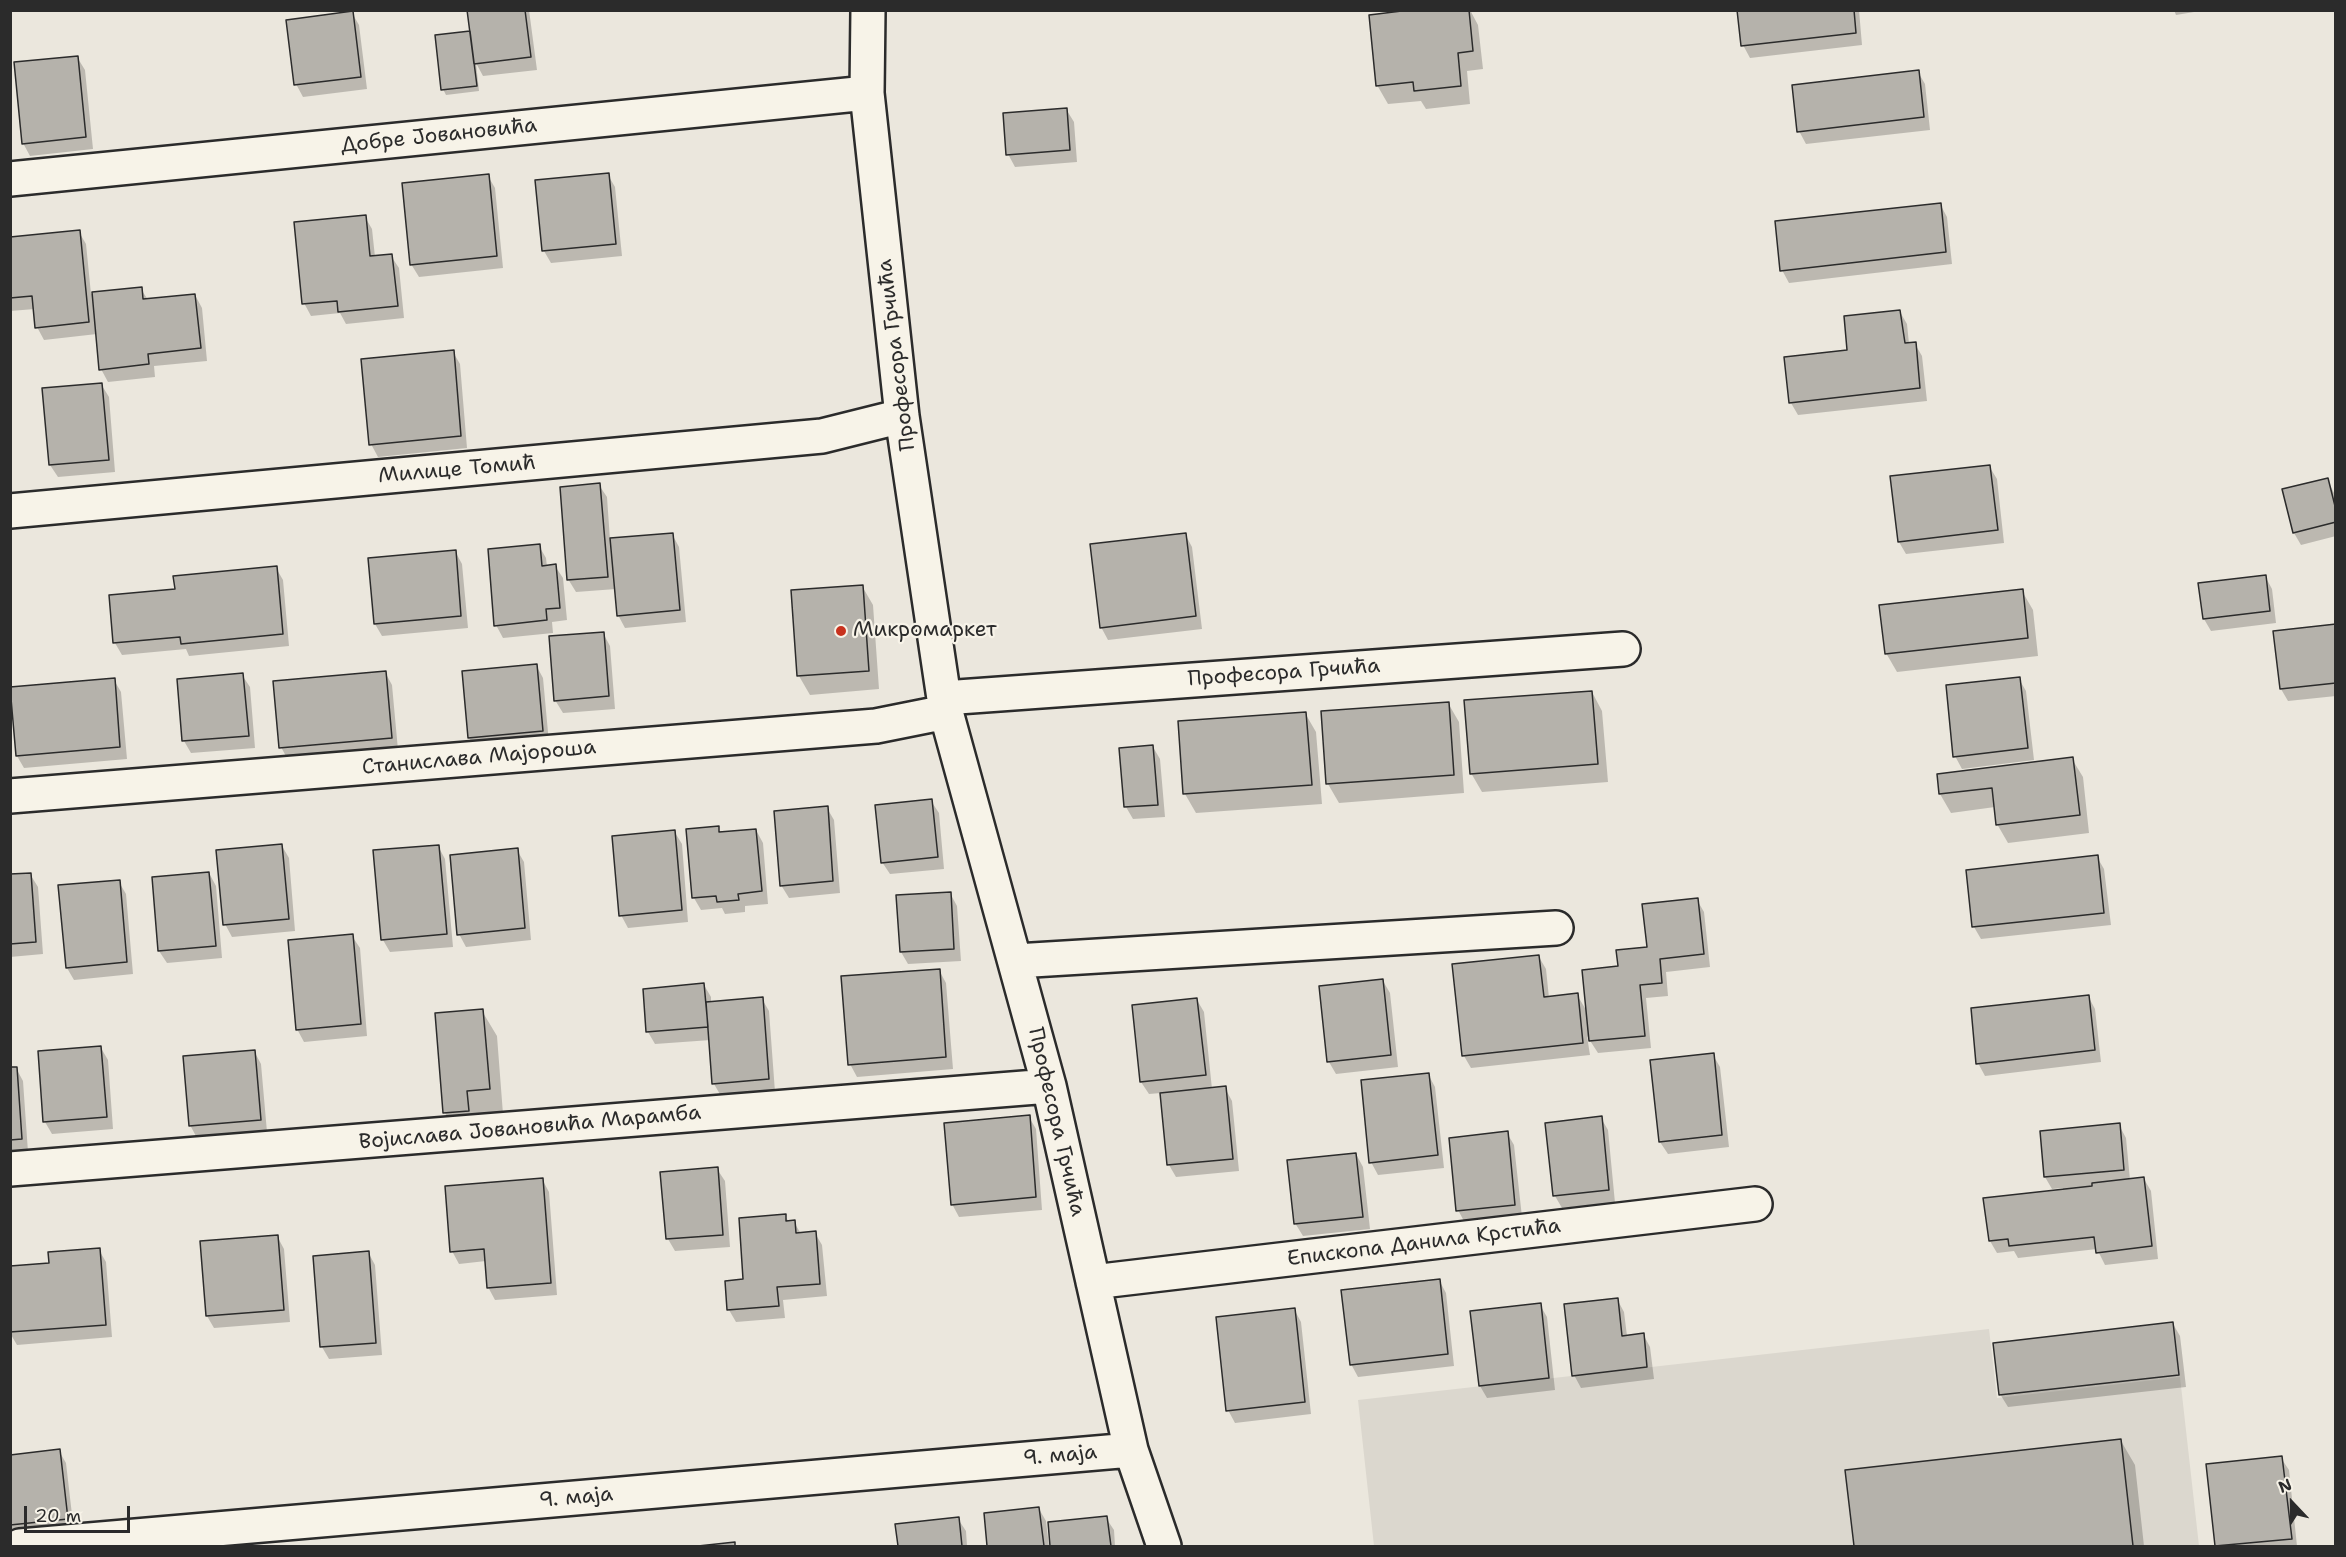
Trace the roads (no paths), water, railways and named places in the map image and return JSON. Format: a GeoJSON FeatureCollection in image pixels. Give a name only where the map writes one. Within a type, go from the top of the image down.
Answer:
{"type":"FeatureCollection","features":[{"type":"Feature","properties":{"kind":"street","name":"Професора Грчића"},"geometry":{"type":"LineString","coordinates":[[868,10],[867,93],[902,416],[945,705],[1049,1086],[1131,1450],[1164,1546]]}},
{"type":"Feature","properties":{"kind":"street","name":"Добре Јовановића"},"geometry":{"type":"LineString","coordinates":[[10,180],[867,93]]}},
{"type":"Feature","properties":{"kind":"street","name":"Милице Томић"},"geometry":{"type":"LineString","coordinates":[[10,511],[822,436],[902,416]]}},
{"type":"Feature","properties":{"kind":"street","name":"Професора Грчића"},"geometry":{"type":"LineString","coordinates":[[945,705],[1623,649]]}},
{"type":"Feature","properties":{"kind":"street","name":"Станислава Мајороша"},"geometry":{"type":"LineString","coordinates":[[10,796],[876,726],[945,705]]}},
{"type":"Feature","properties":{"kind":"street"},"geometry":{"type":"LineString","coordinates":[[1016,961],[1556,928]]}},
{"type":"Feature","properties":{"kind":"street","name":"Војислава Јовановића Марамба"},"geometry":{"type":"LineString","coordinates":[[10,1169],[1049,1086]]}},
{"type":"Feature","properties":{"kind":"street","name":"Епископа Данила Крстића"},"geometry":{"type":"LineString","coordinates":[[1094,1282],[1755,1204]]}},
{"type":"Feature","properties":{"kind":"street","name":"9. маја"},"geometry":{"type":"LineString","coordinates":[[20,1546],[1131,1450]]}},
{"type":"Feature","properties":{"kind":"place","name":"Микромаркет"},"geometry":{"type":"Point","coordinates":[841,631]}}]}
